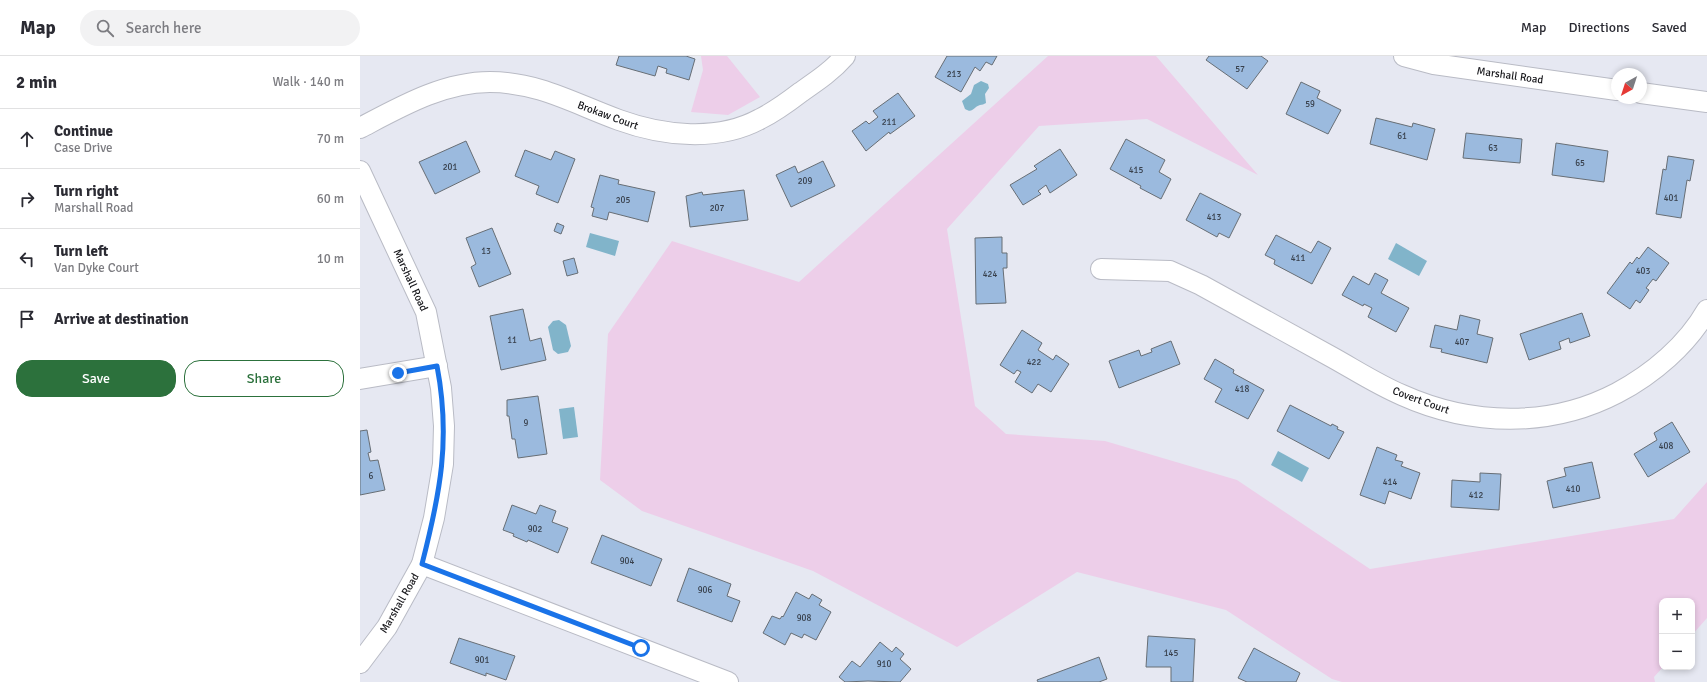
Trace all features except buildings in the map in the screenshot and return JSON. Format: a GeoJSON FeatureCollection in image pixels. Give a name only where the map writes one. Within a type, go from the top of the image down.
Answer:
{"type":"FeatureCollection","features":[{"type":"Feature","properties":{"kind":"street","name":"Brokaw Court"},"geometry":{"type":"LineString","coordinates":[[360,128],[430,94],[463,84],[489,82],[520,83],[543,90],[619,120],[648,129],[681,134],[705,134],[734,129],[759,120],[833,69],[845,56]]}},
{"type":"Feature","properties":{"kind":"street","name":"Marshall Road"},"geometry":{"type":"LineString","coordinates":[[1404,56],[1434,64],[1611,89]]}},
{"type":"Feature","properties":{"kind":"street"},"geometry":{"type":"LineString","coordinates":[[1647,94],[1707,102]]}},
{"type":"Feature","properties":{"kind":"street","name":"Marshall Road"},"geometry":{"type":"LineString","coordinates":[[360,171],[426,312],[441,388],[444,426],[443,464],[434,518],[422,564],[387,627],[360,663]]}},
{"type":"Feature","properties":{"kind":"street","name":"Covert Court"},"geometry":{"type":"LineString","coordinates":[[1101,269],[1170,271],[1201,285],[1401,395],[1439,409],[1476,417],[1509,419],[1541,418],[1572,411],[1603,400],[1630,386],[1661,364],[1686,339],[1707,310]]}},
{"type":"Feature","properties":{"kind":"street"},"geometry":{"type":"LineString","coordinates":[[360,379],[437,366]]}},
{"type":"Feature","properties":{"kind":"street"},"geometry":{"type":"LineString","coordinates":[[422,564],[728,682]]}},
{"type":"Feature","properties":{"kind":"shaded area"},"geometry":{"type":"Polygon","coordinates":[[[701,56],[727,56],[760,97],[728,115],[691,112],[703,70],[701,56]]]}},
{"type":"Feature","properties":{"kind":"shaded area"},"geometry":{"type":"Polygon","coordinates":[[[1048,56],[1156,56],[1258,175],[1147,119],[1039,126],[947,229],[975,406],[1006,434],[1105,441],[1237,480],[1370,569],[1674,519],[1707,482],[1707,618],[1695,632],[1695,598],[1659,598],[1659,670],[1660,670],[1654,677],[1655,682],[1342,682],[1332,679],[1226,610],[1077,572],[957,647],[813,571],[642,511],[600,480],[608,334],[672,241],[799,282],[1048,56]]]}},
{"type":"Feature","properties":{"kind":"water"},"geometry":{"type":"Polygon","coordinates":[[[981,81],[988,84],[989,88],[985,94],[986,103],[970,111],[965,109],[962,101],[971,94],[974,85],[981,81]]]}},
{"type":"Feature","properties":{"kind":"water"},"geometry":{"type":"Polygon","coordinates":[[[590,233],[619,241],[615,256],[586,247],[590,233]]]}},
{"type":"Feature","properties":{"kind":"water"},"geometry":{"type":"Polygon","coordinates":[[[1396,243],[1427,261],[1419,276],[1388,259],[1396,243]]]}},
{"type":"Feature","properties":{"kind":"water"},"geometry":{"type":"Polygon","coordinates":[[[559,320],[566,325],[571,346],[568,352],[558,354],[553,350],[548,327],[553,321],[559,320]]]}},
{"type":"Feature","properties":{"kind":"water"},"geometry":{"type":"Polygon","coordinates":[[[574,407],[578,437],[563,439],[559,409],[574,407]]]}},
{"type":"Feature","properties":{"kind":"water"},"geometry":{"type":"Polygon","coordinates":[[[1278,451],[1309,468],[1302,482],[1271,465],[1278,451]]]}},
{"type":"Feature","properties":{"kind":"route"},"geometry":{"type":"LineString","coordinates":[[398,373],[437,366],[441,388],[444,426],[443,464],[434,518],[422,564],[641,648]]}}]}
